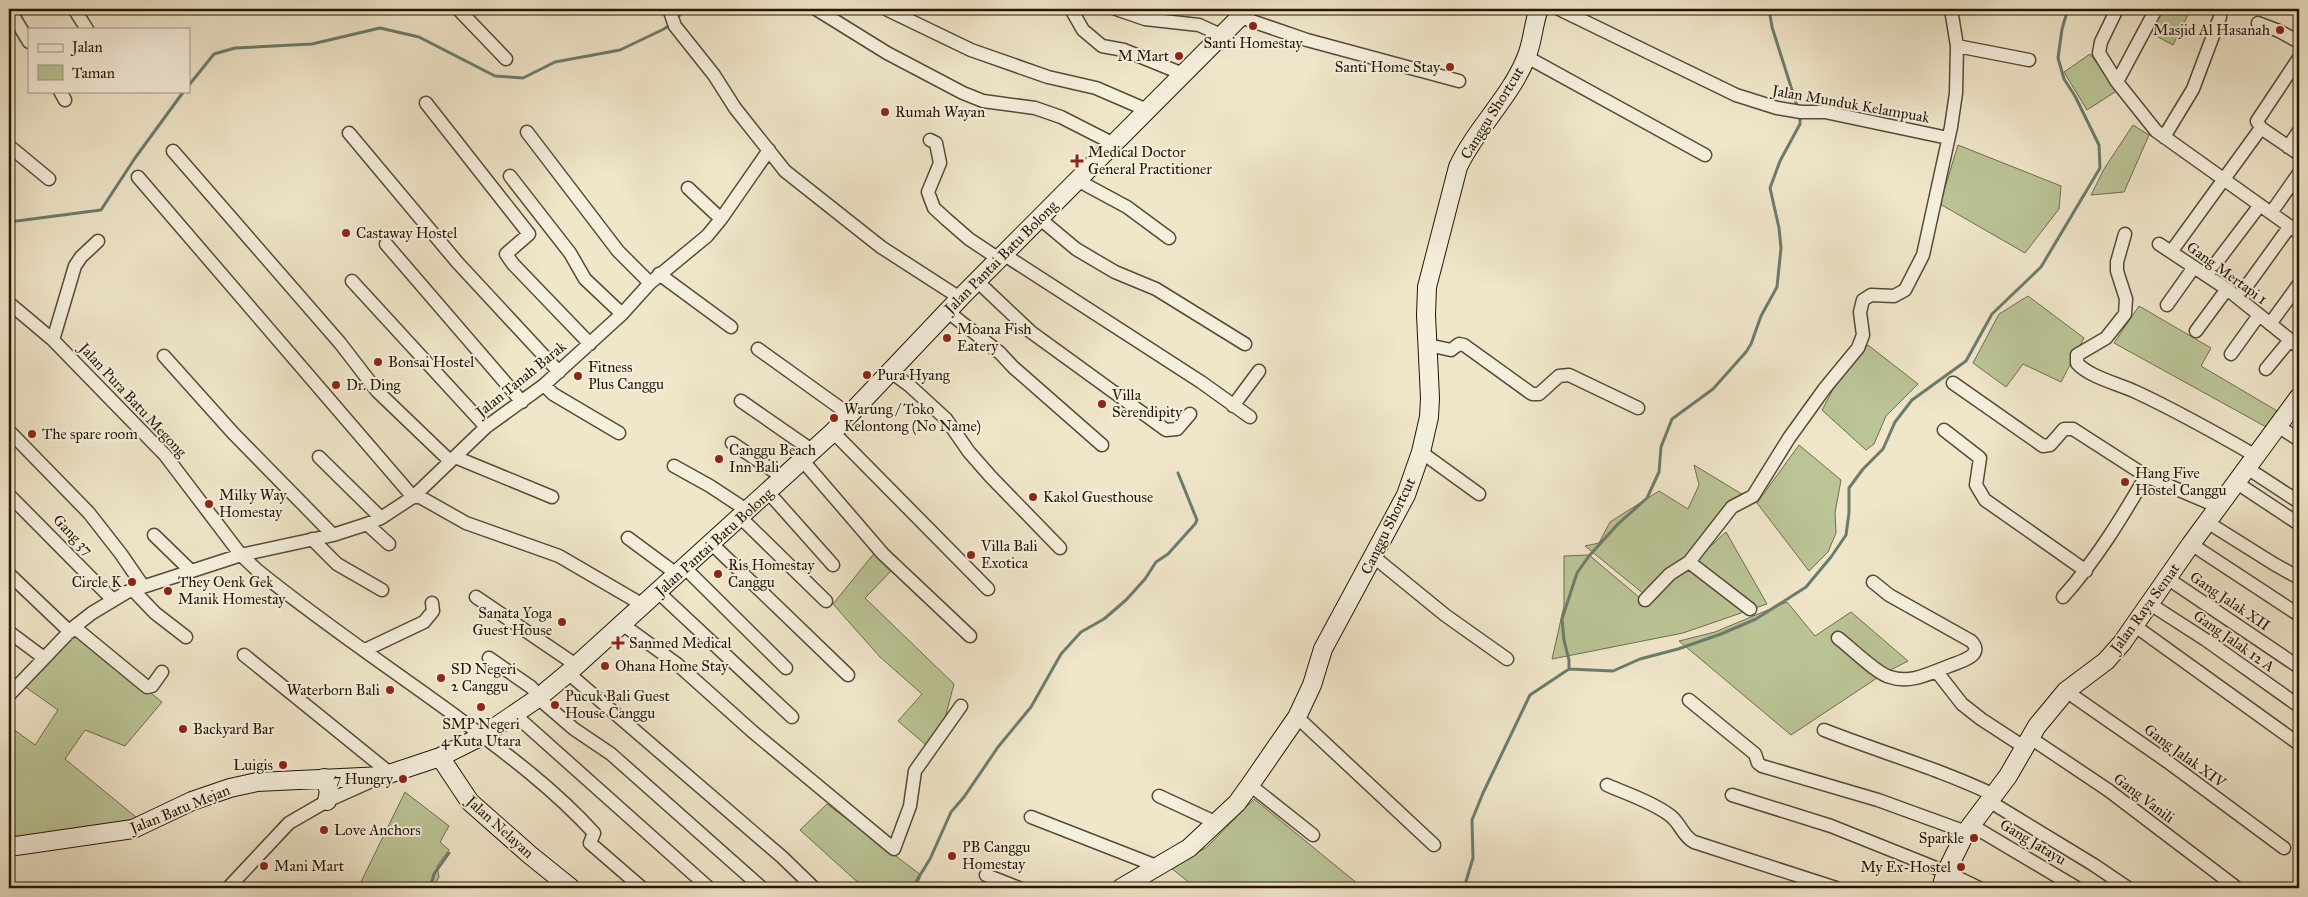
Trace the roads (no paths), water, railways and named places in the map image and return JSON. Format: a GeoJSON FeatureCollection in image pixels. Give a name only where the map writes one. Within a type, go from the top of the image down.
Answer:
{"type":"FeatureCollection","features":[{"type":"Feature","properties":{"kind":"street"},"geometry":{"type":"LineString","coordinates":[[74,9],[86,28]]}},
{"type":"Feature","properties":{"kind":"street"},"geometry":{"type":"LineString","coordinates":[[458,9],[506,59]]}},
{"type":"Feature","properties":{"kind":"street"},"geometry":{"type":"LineString","coordinates":[[816,9],[887,53],[963,93],[983,101],[1035,108],[1061,117],[1114,144]]}},
{"type":"Feature","properties":{"kind":"street"},"geometry":{"type":"LineString","coordinates":[[1071,9],[1083,30],[1102,46],[1124,50],[1183,74]]}},
{"type":"Feature","properties":{"kind":"street"},"geometry":{"type":"LineString","coordinates":[[1116,9],[1145,19],[1199,26],[1222,35]]}},
{"type":"Feature","properties":{"kind":"street","name":"Canggu Shortcut"},"geometry":{"type":"LineString","coordinates":[[1131,886],[1189,848],[1237,803],[1250,785],[1297,717],[1312,685],[1323,649],[1406,495],[1421,452],[1429,417],[1427,287],[1458,167],[1467,148],[1505,95],[1527,57],[1536,9]]}},
{"type":"Feature","properties":{"kind":"street","name":"Jalan Munduk Kelampuak"},"geometry":{"type":"LineString","coordinates":[[1559,9],[1736,95],[1760,103],[1786,110],[1824,112],[1948,138]]}},
{"type":"Feature","properties":{"kind":"street"},"geometry":{"type":"LineString","coordinates":[[1645,600],[1670,574],[1688,562],[1732,507],[1752,496],[1789,438],[1825,388],[1858,348],[1863,335],[1860,312],[1863,300],[1871,294],[1894,296],[1905,290],[1923,255],[1956,93],[1957,46],[1951,9]]}},
{"type":"Feature","properties":{"kind":"street"},"geometry":{"type":"LineString","coordinates":[[2117,9],[2099,48],[2101,58],[2152,127],[2295,230],[2238,298]]}},
{"type":"Feature","properties":{"kind":"street"},"geometry":{"type":"LineString","coordinates":[[9,10],[28,40]]}},
{"type":"Feature","properties":{"kind":"street"},"geometry":{"type":"LineString","coordinates":[[888,10],[971,50],[1048,77],[1096,88],[1147,110]]}},
{"type":"Feature","properties":{"kind":"street"},"geometry":{"type":"LineString","coordinates":[[2117,82],[2155,11]]}},
{"type":"Feature","properties":{"kind":"street"},"geometry":{"type":"LineString","coordinates":[[1244,13],[1307,40],[1459,81]]}},
{"type":"Feature","properties":{"kind":"street","name":"Jalan Pantai Batu Bolong"},"geometry":{"type":"LineString","coordinates":[[228,888],[289,823],[327,801],[387,775],[440,757],[482,736],[539,698],[712,544],[833,432],[947,311],[1244,13]]}},
{"type":"Feature","properties":{"kind":"street"},"geometry":{"type":"LineString","coordinates":[[2164,137],[2193,89],[2220,17]]}},
{"type":"Feature","properties":{"kind":"street"},"geometry":{"type":"LineString","coordinates":[[672,18],[714,74],[735,108],[785,171],[882,247],[960,298]]}},
{"type":"Feature","properties":{"kind":"street"},"geometry":{"type":"LineString","coordinates":[[2258,23],[2279,31],[2299,42]]}},
{"type":"Feature","properties":{"kind":"street"},"geometry":{"type":"LineString","coordinates":[[1957,46],[2028,60]]}},
{"type":"Feature","properties":{"kind":"street"},"geometry":{"type":"LineString","coordinates":[[1527,57],[1705,154]]}},
{"type":"Feature","properties":{"kind":"street"},"geometry":{"type":"LineString","coordinates":[[2299,58],[2259,117],[2258,124],[2294,151],[2299,131]]}},
{"type":"Feature","properties":{"kind":"street"},"geometry":{"type":"LineString","coordinates":[[426,103],[530,234],[506,254],[513,264],[590,344]]}},
{"type":"Feature","properties":{"kind":"street"},"geometry":{"type":"LineString","coordinates":[[2170,252],[2261,128]]}},
{"type":"Feature","properties":{"kind":"street"},"geometry":{"type":"LineString","coordinates":[[527,132],[618,251],[650,283]]}},
{"type":"Feature","properties":{"kind":"street"},"geometry":{"type":"LineString","coordinates":[[349,133],[457,262],[559,372]]}},
{"type":"Feature","properties":{"kind":"street"},"geometry":{"type":"LineString","coordinates":[[930,140],[936,143],[940,163],[928,192],[934,208],[969,239],[1001,257],[1250,417]]}},
{"type":"Feature","properties":{"kind":"street"},"geometry":{"type":"LineString","coordinates":[[9,146],[49,179]]}},
{"type":"Feature","properties":{"kind":"street"},"geometry":{"type":"LineString","coordinates":[[173,150],[340,343],[377,391],[452,459],[552,497]]}},
{"type":"Feature","properties":{"kind":"street","name":"Jalan Tanah Barak"},"geometry":{"type":"LineString","coordinates":[[10,693],[72,630],[113,600],[138,588],[190,570],[241,555],[333,535],[367,524],[381,518],[413,497],[486,428],[559,372],[622,314],[659,274],[706,236],[721,220],[769,150]]}},
{"type":"Feature","properties":{"kind":"street"},"geometry":{"type":"LineString","coordinates":[[2271,213],[2299,173]]}},
{"type":"Feature","properties":{"kind":"street"},"geometry":{"type":"LineString","coordinates":[[510,176],[570,252],[585,279],[622,314]]}},
{"type":"Feature","properties":{"kind":"street"},"geometry":{"type":"LineString","coordinates":[[138,177],[413,497],[420,498],[466,523],[559,556],[643,605]]}},
{"type":"Feature","properties":{"kind":"street"},"geometry":{"type":"LineString","coordinates":[[1077,180],[1127,207],[1169,238]]}},
{"type":"Feature","properties":{"kind":"street"},"geometry":{"type":"LineString","coordinates":[[688,188],[721,220]]}},
{"type":"Feature","properties":{"kind":"street"},"geometry":{"type":"LineString","coordinates":[[2207,275],[2260,205]]}},
{"type":"Feature","properties":{"kind":"street"},"geometry":{"type":"LineString","coordinates":[[1040,218],[1076,249],[1115,272],[1156,289],[1245,344]]}},
{"type":"Feature","properties":{"kind":"street"},"geometry":{"type":"LineString","coordinates":[[2125,234],[2117,262],[2117,271],[2126,299],[2125,314],[2106,338],[2080,351],[2077,355],[2077,363],[2084,370],[2135,392],[2200,424],[2247,469],[2299,524]]}},
{"type":"Feature","properties":{"kind":"street"},"geometry":{"type":"LineString","coordinates":[[53,340],[75,266],[81,257],[98,241]]}},
{"type":"Feature","properties":{"kind":"street"},"geometry":{"type":"LineString","coordinates":[[386,244],[522,402]]}},
{"type":"Feature","properties":{"kind":"street","name":"Gang Mertapi 1"},"geometry":{"type":"LineString","coordinates":[[2159,244],[2227,289],[2294,344]]}},
{"type":"Feature","properties":{"kind":"street"},"geometry":{"type":"LineString","coordinates":[[2167,305],[2194,267]]}},
{"type":"Feature","properties":{"kind":"street"},"geometry":{"type":"LineString","coordinates":[[659,274],[731,327]]}},
{"type":"Feature","properties":{"kind":"street"},"geometry":{"type":"LineString","coordinates":[[352,281],[486,428]]}},
{"type":"Feature","properties":{"kind":"street"},"geometry":{"type":"LineString","coordinates":[[977,281],[1031,332],[1166,430],[1176,429],[1190,414]]}},
{"type":"Feature","properties":{"kind":"street"},"geometry":{"type":"LineString","coordinates":[[2270,324],[2299,284]]}},
{"type":"Feature","properties":{"kind":"street"},"geometry":{"type":"LineString","coordinates":[[2196,331],[2227,289]]}},
{"type":"Feature","properties":{"kind":"street","name":"Jalan Pura Batu Megong"},"geometry":{"type":"LineString","coordinates":[[9,303],[53,340],[165,455],[241,555]]}},
{"type":"Feature","properties":{"kind":"street"},"geometry":{"type":"LineString","coordinates":[[947,311],[1000,353],[1013,368],[1102,445]]}},
{"type":"Feature","properties":{"kind":"street"},"geometry":{"type":"LineString","coordinates":[[2231,354],[2258,315]]}},
{"type":"Feature","properties":{"kind":"street"},"geometry":{"type":"LineString","coordinates":[[1428,345],[1451,350],[1459,344],[1464,345],[1532,394],[1539,394],[1559,376],[1569,375],[1638,408]]}},
{"type":"Feature","properties":{"kind":"street"},"geometry":{"type":"LineString","coordinates":[[2266,369],[2294,344]]}},
{"type":"Feature","properties":{"kind":"street"},"geometry":{"type":"LineString","coordinates":[[758,349],[850,415]]}},
{"type":"Feature","properties":{"kind":"street"},"geometry":{"type":"LineString","coordinates":[[164,356],[233,433],[333,535]]}},
{"type":"Feature","properties":{"kind":"street"},"geometry":{"type":"LineString","coordinates":[[1233,406],[1259,371]]}},
{"type":"Feature","properties":{"kind":"street"},"geometry":{"type":"LineString","coordinates":[[891,372],[946,419],[969,452],[991,477],[1060,548]]}},
{"type":"Feature","properties":{"kind":"street"},"geometry":{"type":"LineString","coordinates":[[1953,382],[2043,446],[2050,445],[2064,430],[2073,429],[2146,476],[2219,507]]}},
{"type":"Feature","properties":{"kind":"street"},"geometry":{"type":"LineString","coordinates":[[544,385],[553,394],[619,434]]}},
{"type":"Feature","properties":{"kind":"street","name":"Jalan Raya Semat"},"geometry":{"type":"LineString","coordinates":[[1944,880],[1969,828],[2008,776],[2026,742],[2066,691],[2106,661],[2135,626],[2191,544],[2299,397]]}},
{"type":"Feature","properties":{"kind":"street"},"geometry":{"type":"LineString","coordinates":[[741,401],[808,456],[883,554],[970,636]]}},
{"type":"Feature","properties":{"kind":"street"},"geometry":{"type":"LineString","coordinates":[[2278,426],[2299,440]]}},
{"type":"Feature","properties":{"kind":"street"},"geometry":{"type":"LineString","coordinates":[[1944,430],[1980,458],[1976,485],[1986,500],[2086,571]]}},
{"type":"Feature","properties":{"kind":"street"},"geometry":{"type":"LineString","coordinates":[[9,432],[89,513],[122,554],[138,588],[155,613],[186,637]]}},
{"type":"Feature","properties":{"kind":"street"},"geometry":{"type":"LineString","coordinates":[[833,432],[988,589]]}},
{"type":"Feature","properties":{"kind":"street"},"geometry":{"type":"LineString","coordinates":[[732,442],[784,478]]}},
{"type":"Feature","properties":{"kind":"street"},"geometry":{"type":"LineString","coordinates":[[1421,452],[1479,494]]}},
{"type":"Feature","properties":{"kind":"street"},"geometry":{"type":"LineString","coordinates":[[319,457],[381,518]]}},
{"type":"Feature","properties":{"kind":"street"},"geometry":{"type":"LineString","coordinates":[[674,466],[710,486],[744,515],[826,601]]}},
{"type":"Feature","properties":{"kind":"street"},"geometry":{"type":"LineString","coordinates":[[2247,469],[2299,502]]}},
{"type":"Feature","properties":{"kind":"street"},"geometry":{"type":"LineString","coordinates":[[2063,597],[2086,571],[2120,521],[2146,476]]}},
{"type":"Feature","properties":{"kind":"street"},"geometry":{"type":"LineString","coordinates":[[768,492],[834,565]]}},
{"type":"Feature","properties":{"kind":"street","name":"Gang 37"},"geometry":{"type":"LineString","coordinates":[[9,495],[113,600]]}},
{"type":"Feature","properties":{"kind":"street"},"geometry":{"type":"LineString","coordinates":[[2207,522],[2299,578]]}},
{"type":"Feature","properties":{"kind":"street"},"geometry":{"type":"LineString","coordinates":[[367,524],[389,544]]}},
{"type":"Feature","properties":{"kind":"street"},"geometry":{"type":"LineString","coordinates":[[154,535],[190,570]]}},
{"type":"Feature","properties":{"kind":"street"},"geometry":{"type":"LineString","coordinates":[[628,538],[681,572],[786,668]]}},
{"type":"Feature","properties":{"kind":"street"},"geometry":{"type":"LineString","coordinates":[[312,539],[337,564],[382,590]]}},
{"type":"Feature","properties":{"kind":"street"},"geometry":{"type":"LineString","coordinates":[[712,544],[848,675]]}},
{"type":"Feature","properties":{"kind":"street"},"geometry":{"type":"LineString","coordinates":[[2191,544],[2299,614]]}},
{"type":"Feature","properties":{"kind":"street"},"geometry":{"type":"LineString","coordinates":[[241,555],[269,580],[482,736],[551,791],[594,833],[590,843],[642,888]]}},
{"type":"Feature","properties":{"kind":"street"},"geometry":{"type":"LineString","coordinates":[[1374,557],[1445,615],[1507,659]]}},
{"type":"Feature","properties":{"kind":"street"},"geometry":{"type":"LineString","coordinates":[[1688,562],[1750,609]]}},
{"type":"Feature","properties":{"kind":"street"},"geometry":{"type":"LineString","coordinates":[[9,574],[72,630],[147,687],[152,686],[162,672]]}},
{"type":"Feature","properties":{"kind":"street","name":"Gang Jalak XII"},"geometry":{"type":"LineString","coordinates":[[2167,578],[2299,668]]}},
{"type":"Feature","properties":{"kind":"street"},"geometry":{"type":"LineString","coordinates":[[1838,638],[1881,672],[1892,678],[1913,678],[1937,672],[1971,657],[1974,652],[1973,644],[1889,595],[1873,582]]}},
{"type":"Feature","properties":{"kind":"street"},"geometry":{"type":"LineString","coordinates":[[658,592],[792,717]]}},
{"type":"Feature","properties":{"kind":"street"},"geometry":{"type":"LineString","coordinates":[[476,597],[572,669],[814,888]]}},
{"type":"Feature","properties":{"kind":"street"},"geometry":{"type":"LineString","coordinates":[[365,650],[424,622],[433,611],[432,603]]}},
{"type":"Feature","properties":{"kind":"street","name":"Gang Jalak 12 A"},"geometry":{"type":"LineString","coordinates":[[2150,604],[2206,640],[2299,706]]}},
{"type":"Feature","properties":{"kind":"street"},"geometry":{"type":"LineString","coordinates":[[622,624],[677,664],[753,732],[894,849],[910,806],[915,771],[961,706]]}},
{"type":"Feature","properties":{"kind":"street"},"geometry":{"type":"LineString","coordinates":[[2135,626],[2299,744]]}},
{"type":"Feature","properties":{"kind":"street"},"geometry":{"type":"LineString","coordinates":[[9,632],[44,658]]}},
{"type":"Feature","properties":{"kind":"street"},"geometry":{"type":"LineString","coordinates":[[244,655],[387,775]]}},
{"type":"Feature","properties":{"kind":"street"},"geometry":{"type":"LineString","coordinates":[[489,658],[531,687],[539,698],[574,728],[611,754],[762,888]]}},
{"type":"Feature","properties":{"kind":"street","name":"Gang Vanili"},"geometry":{"type":"LineString","coordinates":[[1937,672],[1962,704],[1981,719],[2026,742],[2108,790],[2237,888]]}},
{"type":"Feature","properties":{"kind":"street","name":"Gang Jalak XIV"},"geometry":{"type":"LineString","coordinates":[[2066,691],[2168,762],[2284,848]]}},
{"type":"Feature","properties":{"kind":"street","name":"Gang Jatayu"},"geometry":{"type":"LineString","coordinates":[[1689,700],[1755,754],[1758,763],[1765,768],[1969,828],[2077,888]]}},
{"type":"Feature","properties":{"kind":"street"},"geometry":{"type":"LineString","coordinates":[[514,714],[709,888]]}},
{"type":"Feature","properties":{"kind":"street"},"geometry":{"type":"LineString","coordinates":[[1297,717],[1434,845]]}},
{"type":"Feature","properties":{"kind":"street"},"geometry":{"type":"LineString","coordinates":[[1824,730],[1882,753],[1955,777],[1992,798],[2128,888]]}},
{"type":"Feature","properties":{"kind":"street","name":"Jalan Nelayan"},"geometry":{"type":"LineString","coordinates":[[440,757],[470,802],[571,888]]}},
{"type":"Feature","properties":{"kind":"street","name":"Jalan Batu Mejan"},"geometry":{"type":"LineString","coordinates":[[9,847],[133,829],[192,801],[230,788],[257,782],[387,775]]}},
{"type":"Feature","properties":{"kind":"street"},"geometry":{"type":"LineString","coordinates":[[324,778],[329,791],[327,801]]}},
{"type":"Feature","properties":{"kind":"street"},"geometry":{"type":"LineString","coordinates":[[1250,785],[1313,835]]}},
{"type":"Feature","properties":{"kind":"street"},"geometry":{"type":"LineString","coordinates":[[1607,785],[1667,812],[1679,824],[1688,839],[1694,842],[1836,888]]}},
{"type":"Feature","properties":{"kind":"street"},"geometry":{"type":"LineString","coordinates":[[1732,795],[1831,826],[1944,880],[1979,888]]}},
{"type":"Feature","properties":{"kind":"street"},"geometry":{"type":"LineString","coordinates":[[1159,796],[1216,823]]}},
{"type":"Feature","properties":{"kind":"street"},"geometry":{"type":"LineString","coordinates":[[1031,817],[1159,867]]}},
{"type":"Feature","properties":{"kind":"street"},"geometry":{"type":"LineString","coordinates":[[986,875],[1019,888]]}},
{"type":"Feature","properties":{"kind":"waterway"},"geometry":{"type":"LineString","coordinates":[[676,20],[684,9]]}},
{"type":"Feature","properties":{"kind":"waterway"},"geometry":{"type":"LineString","coordinates":[[1769,9],[1772,27],[1798,109]]}},
{"type":"Feature","properties":{"kind":"waterway"},"geometry":{"type":"LineString","coordinates":[[1464,888],[1473,858],[1472,820],[1530,695],[1569,669],[1613,671],[1640,659],[1678,649],[1721,634],[1756,619],[1806,587],[1831,557],[1846,535],[1849,513],[1849,488],[1863,469],[1883,449],[1895,422],[1912,400],[1966,361],[1992,314],[2041,267],[2100,168],[2099,145],[2075,96],[2064,79],[2058,58],[2062,29],[2068,9]]}},
{"type":"Feature","properties":{"kind":"waterway"},"geometry":{"type":"LineString","coordinates":[[190,84],[214,54],[235,48],[312,44],[380,28],[419,37],[495,76],[523,78],[555,62],[620,50],[671,24]]}},
{"type":"Feature","properties":{"kind":"waterway"},"geometry":{"type":"LineString","coordinates":[[9,222],[101,210],[135,158],[183,92]]}},
{"type":"Feature","properties":{"kind":"waterway"},"geometry":{"type":"LineString","coordinates":[[1569,669],[1562,619],[1577,573],[1589,556],[1618,524],[1647,498],[1659,472],[1661,447],[1672,419],[1713,389],[1746,352],[1751,344],[1761,316],[1777,287],[1781,248],[1779,228],[1770,188],[1780,161],[1800,124],[1800,115]]}},
{"type":"Feature","properties":{"kind":"waterway"},"geometry":{"type":"LineString","coordinates":[[912,888],[930,859],[951,812],[964,797],[998,747],[1031,707],[1061,654],[1081,632],[1104,619],[1126,600],[1145,579],[1156,562],[1168,554],[1195,524],[1197,520],[1178,473]]}},
{"type":"Feature","properties":{"kind":"waterway"},"geometry":{"type":"LineString","coordinates":[[430,888],[434,874],[449,853]]}},
{"type":"Feature","properties":{"kind":"place","name":"Santi Homestay"},"geometry":{"type":"Point","coordinates":[1253,26]}},
{"type":"Feature","properties":{"kind":"place","name":"Masjid Al Hasanah"},"geometry":{"type":"Point","coordinates":[2280,30]}},
{"type":"Feature","properties":{"kind":"place","name":"M Mart"},"geometry":{"type":"Point","coordinates":[1179,56]}},
{"type":"Feature","properties":{"kind":"place","name":"Santi Home Stay"},"geometry":{"type":"Point","coordinates":[1450,67]}},
{"type":"Feature","properties":{"kind":"place","name":"Rumah Wayan"},"geometry":{"type":"Point","coordinates":[885,112]}},
{"type":"Feature","properties":{"kind":"place","name":"Medical Doctor General Practitioner"},"geometry":{"type":"Point","coordinates":[1077,161]}},
{"type":"Feature","properties":{"kind":"place","name":"Castaway Hostel"},"geometry":{"type":"Point","coordinates":[346,233]}},
{"type":"Feature","properties":{"kind":"place","name":"Moana Fish Eatery"},"geometry":{"type":"Point","coordinates":[947,338]}},
{"type":"Feature","properties":{"kind":"place","name":"Bonsai Hostel"},"geometry":{"type":"Point","coordinates":[378,362]}},
{"type":"Feature","properties":{"kind":"place","name":"Pura Hyang"},"geometry":{"type":"Point","coordinates":[867,375]}},
{"type":"Feature","properties":{"kind":"place","name":"Fitness Plus Canggu"},"geometry":{"type":"Point","coordinates":[578,376]}},
{"type":"Feature","properties":{"kind":"place","name":"Dr. Ding"},"geometry":{"type":"Point","coordinates":[336,385]}},
{"type":"Feature","properties":{"kind":"place","name":"Villa Serendipity"},"geometry":{"type":"Point","coordinates":[1102,404]}},
{"type":"Feature","properties":{"kind":"place","name":"Warung / Toko Kelontong (No Name)"},"geometry":{"type":"Point","coordinates":[834,418]}},
{"type":"Feature","properties":{"kind":"place","name":"The spare room"},"geometry":{"type":"Point","coordinates":[32,434]}},
{"type":"Feature","properties":{"kind":"place","name":"Canggu Beach Inn Bali"},"geometry":{"type":"Point","coordinates":[719,459]}},
{"type":"Feature","properties":{"kind":"place","name":"Hang Five Hostel Canggu"},"geometry":{"type":"Point","coordinates":[2125,482]}},
{"type":"Feature","properties":{"kind":"place","name":"Kakol Guesthouse"},"geometry":{"type":"Point","coordinates":[1033,497]}},
{"type":"Feature","properties":{"kind":"place","name":"Milky Way Homestay"},"geometry":{"type":"Point","coordinates":[209,504]}},
{"type":"Feature","properties":{"kind":"place","name":"Villa Bali Exotica"},"geometry":{"type":"Point","coordinates":[971,555]}},
{"type":"Feature","properties":{"kind":"place","name":"Ris Homestay Canggu"},"geometry":{"type":"Point","coordinates":[718,574]}},
{"type":"Feature","properties":{"kind":"place","name":"Circle K"},"geometry":{"type":"Point","coordinates":[132,582]}},
{"type":"Feature","properties":{"kind":"place","name":"They Oenk Gek Manik Homestay"},"geometry":{"type":"Point","coordinates":[168,591]}},
{"type":"Feature","properties":{"kind":"place","name":"Sanata Yoga Guest House"},"geometry":{"type":"Point","coordinates":[562,622]}},
{"type":"Feature","properties":{"kind":"place","name":"Sanmed Medical"},"geometry":{"type":"Point","coordinates":[618,643]}},
{"type":"Feature","properties":{"kind":"place","name":"Ohana Home Stay"},"geometry":{"type":"Point","coordinates":[605,666]}},
{"type":"Feature","properties":{"kind":"place","name":"SD Negeri 2 Canggu"},"geometry":{"type":"Point","coordinates":[441,678]}},
{"type":"Feature","properties":{"kind":"place","name":"Waterborn Bali"},"geometry":{"type":"Point","coordinates":[390,690]}},
{"type":"Feature","properties":{"kind":"place","name":"Pucuk Bali Guest House Canggu"},"geometry":{"type":"Point","coordinates":[555,705]}},
{"type":"Feature","properties":{"kind":"place","name":"SMP Negeri 4 Kuta Utara"},"geometry":{"type":"Point","coordinates":[481,707]}},
{"type":"Feature","properties":{"kind":"place","name":"Backyard Bar"},"geometry":{"type":"Point","coordinates":[183,729]}},
{"type":"Feature","properties":{"kind":"place","name":"Luigis"},"geometry":{"type":"Point","coordinates":[283,765]}},
{"type":"Feature","properties":{"kind":"place","name":"7 Hungry"},"geometry":{"type":"Point","coordinates":[403,779]}},
{"type":"Feature","properties":{"kind":"place","name":"Love Anchors"},"geometry":{"type":"Point","coordinates":[324,830]}},
{"type":"Feature","properties":{"kind":"place","name":"Sparkle"},"geometry":{"type":"Point","coordinates":[1974,838]}},
{"type":"Feature","properties":{"kind":"place","name":"PB Canggu Homestay"},"geometry":{"type":"Point","coordinates":[952,856]}},
{"type":"Feature","properties":{"kind":"place","name":"Mani Mart"},"geometry":{"type":"Point","coordinates":[264,866]}},
{"type":"Feature","properties":{"kind":"place","name":"My Ex-Hostel"},"geometry":{"type":"Point","coordinates":[1961,867]}}]}
